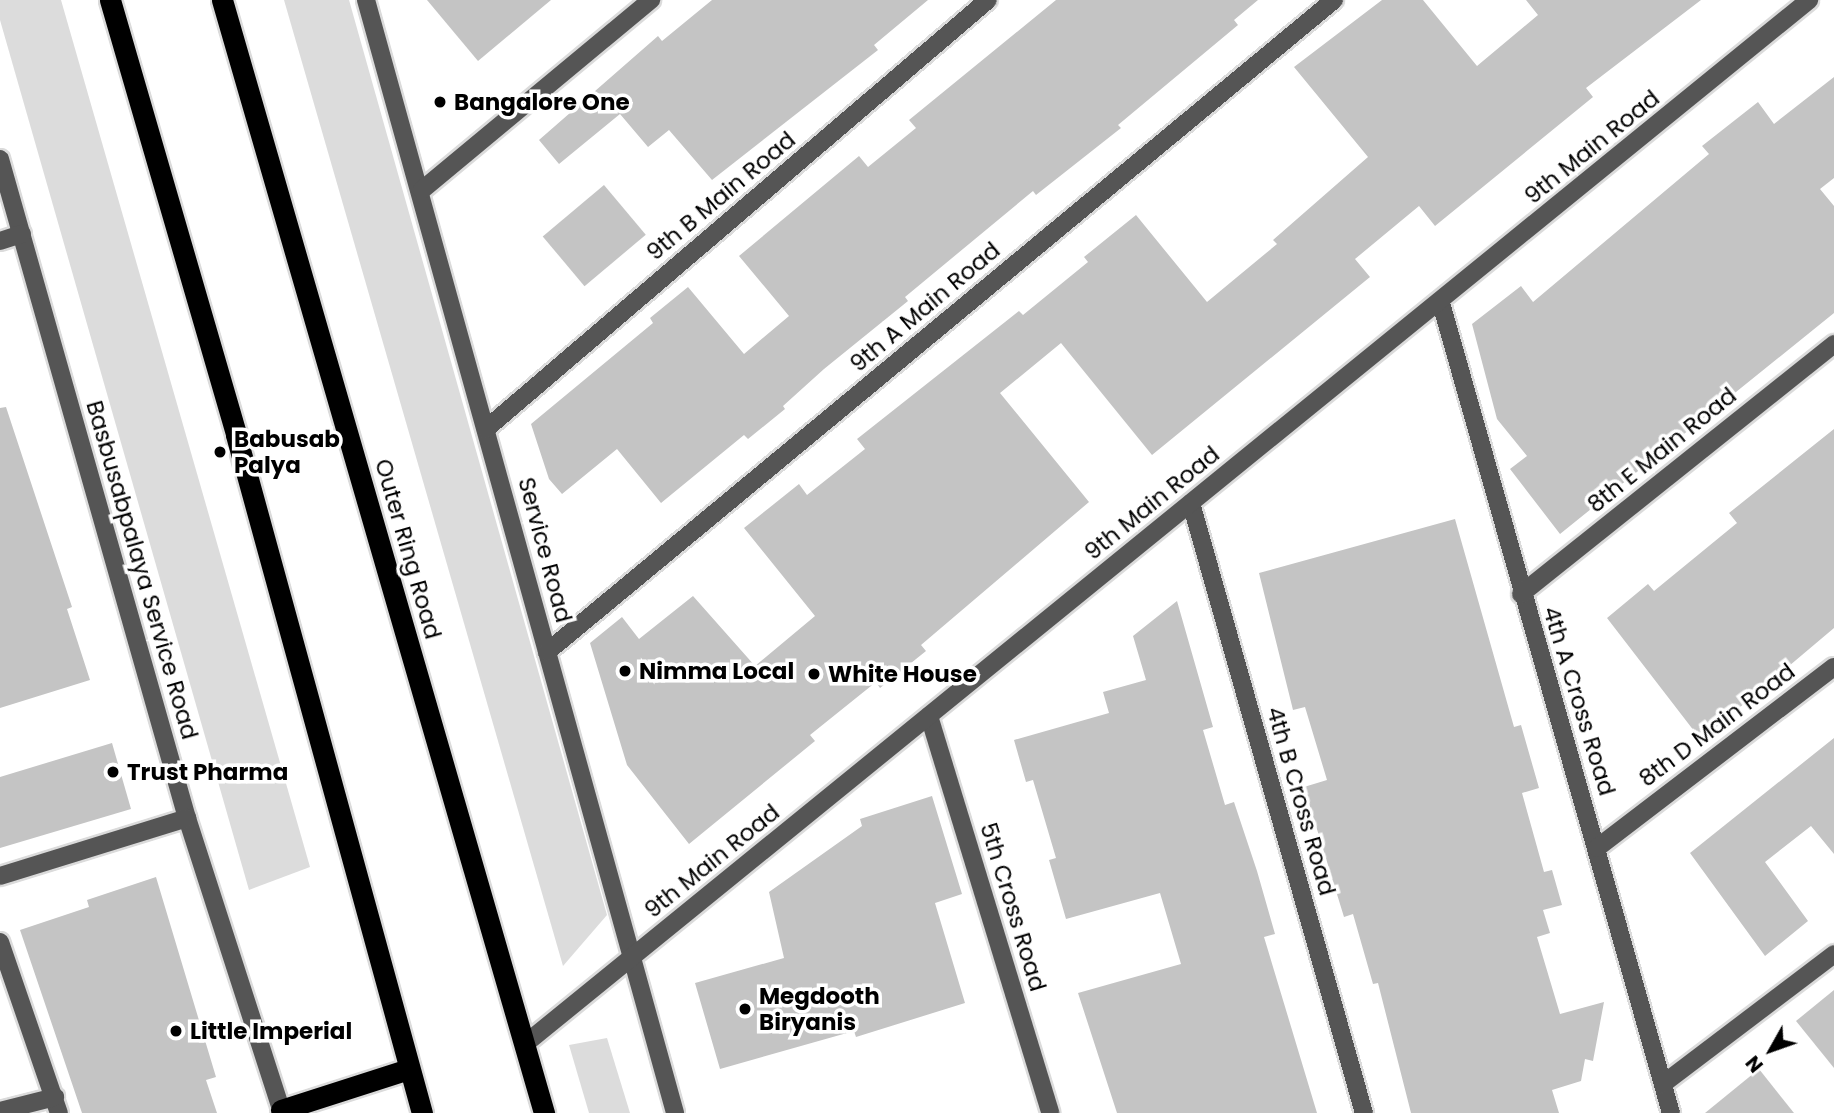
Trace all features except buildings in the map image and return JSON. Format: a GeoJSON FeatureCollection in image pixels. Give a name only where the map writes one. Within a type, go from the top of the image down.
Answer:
{"type":"FeatureCollection","features":[{"type":"Feature","properties":{"kind":"highway"},"geometry":{"type":"LineString","coordinates":[[110,0],[236,435],[422,1113]]}},
{"type":"Feature","properties":{"kind":"highway","name":"Outer Ring Road"},"geometry":{"type":"LineString","coordinates":[[222,0],[544,1113]]}},
{"type":"Feature","properties":{"kind":"highway"},"geometry":{"type":"LineString","coordinates":[[281,1112],[409,1069]]}},
{"type":"Feature","properties":{"kind":"street","name":"Service Road"},"geometry":{"type":"LineString","coordinates":[[366,0],[422,190],[631,958],[676,1113]]}},
{"type":"Feature","properties":{"kind":"street"},"geometry":{"type":"LineString","coordinates":[[422,190],[652,0]]}},
{"type":"Feature","properties":{"kind":"street","name":"9th B Main Road"},"geometry":{"type":"LineString","coordinates":[[486,429],[988,0]]}},
{"type":"Feature","properties":{"kind":"street","name":"9th A Main Road"},"geometry":{"type":"LineString","coordinates":[[547,652],[1334,0]]}},
{"type":"Feature","properties":{"kind":"street","name":"9th Main Road"},"geometry":{"type":"LineString","coordinates":[[525,1044],[1441,303],[1809,0]]}},
{"type":"Feature","properties":{"kind":"street","name":"Basbusabpalaya Service Road"},"geometry":{"type":"LineString","coordinates":[[0,159],[187,818],[281,1112]]}},
{"type":"Feature","properties":{"kind":"street"},"geometry":{"type":"LineString","coordinates":[[0,241],[22,234]]}},
{"type":"Feature","properties":{"kind":"street","name":"4th A Cross Road"},"geometry":{"type":"LineString","coordinates":[[1441,303],[1521,594],[1597,848],[1671,1113]]}},
{"type":"Feature","properties":{"kind":"street","name":"8th E Main Road"},"geometry":{"type":"LineString","coordinates":[[1521,594],[1834,344]]}},
{"type":"Feature","properties":{"kind":"street","name":"4th B Cross Road"},"geometry":{"type":"LineString","coordinates":[[1191,503],[1364,1113]]}},
{"type":"Feature","properties":{"kind":"street","name":"8th D Main Road"},"geometry":{"type":"LineString","coordinates":[[1597,848],[1834,667]]}},
{"type":"Feature","properties":{"kind":"street","name":"5th Cross Road"},"geometry":{"type":"LineString","coordinates":[[929,716],[1050,1113]]}},
{"type":"Feature","properties":{"kind":"street"},"geometry":{"type":"LineString","coordinates":[[0,876],[187,818]]}},
{"type":"Feature","properties":{"kind":"street"},"geometry":{"type":"LineString","coordinates":[[0,942],[57,1105],[0,1111]]}},
{"type":"Feature","properties":{"kind":"street"},"geometry":{"type":"LineString","coordinates":[[1663,1084],[1834,954]]}},
{"type":"Feature","properties":{"kind":"shaded area"},"geometry":{"type":"Polygon","coordinates":[[[0,0],[61,0],[310,867],[249,890],[0,20],[0,0]]]}},
{"type":"Feature","properties":{"kind":"shaded area"},"geometry":{"type":"Polygon","coordinates":[[[284,0],[349,0],[607,915],[563,966],[284,0]]]}},
{"type":"Feature","properties":{"kind":"shaded area"},"geometry":{"type":"Polygon","coordinates":[[[607,1038],[630,1113],[589,1113],[569,1045],[607,1038]]]}},
{"type":"Feature","properties":{"kind":"place","name":"Bangalore One"},"geometry":{"type":"Point","coordinates":[440,102]}},
{"type":"Feature","properties":{"kind":"place","name":"Babusab Palya"},"geometry":{"type":"Point","coordinates":[220,452]}},
{"type":"Feature","properties":{"kind":"place","name":"Nimma Local"},"geometry":{"type":"Point","coordinates":[625,671]}},
{"type":"Feature","properties":{"kind":"place","name":"White House"},"geometry":{"type":"Point","coordinates":[814,674]}},
{"type":"Feature","properties":{"kind":"place","name":"Trust Pharma"},"geometry":{"type":"Point","coordinates":[113,772]}},
{"type":"Feature","properties":{"kind":"place","name":"Megdooth Biryanis"},"geometry":{"type":"Point","coordinates":[745,1009]}},
{"type":"Feature","properties":{"kind":"place","name":"Little Imperial"},"geometry":{"type":"Point","coordinates":[176,1031]}}]}
